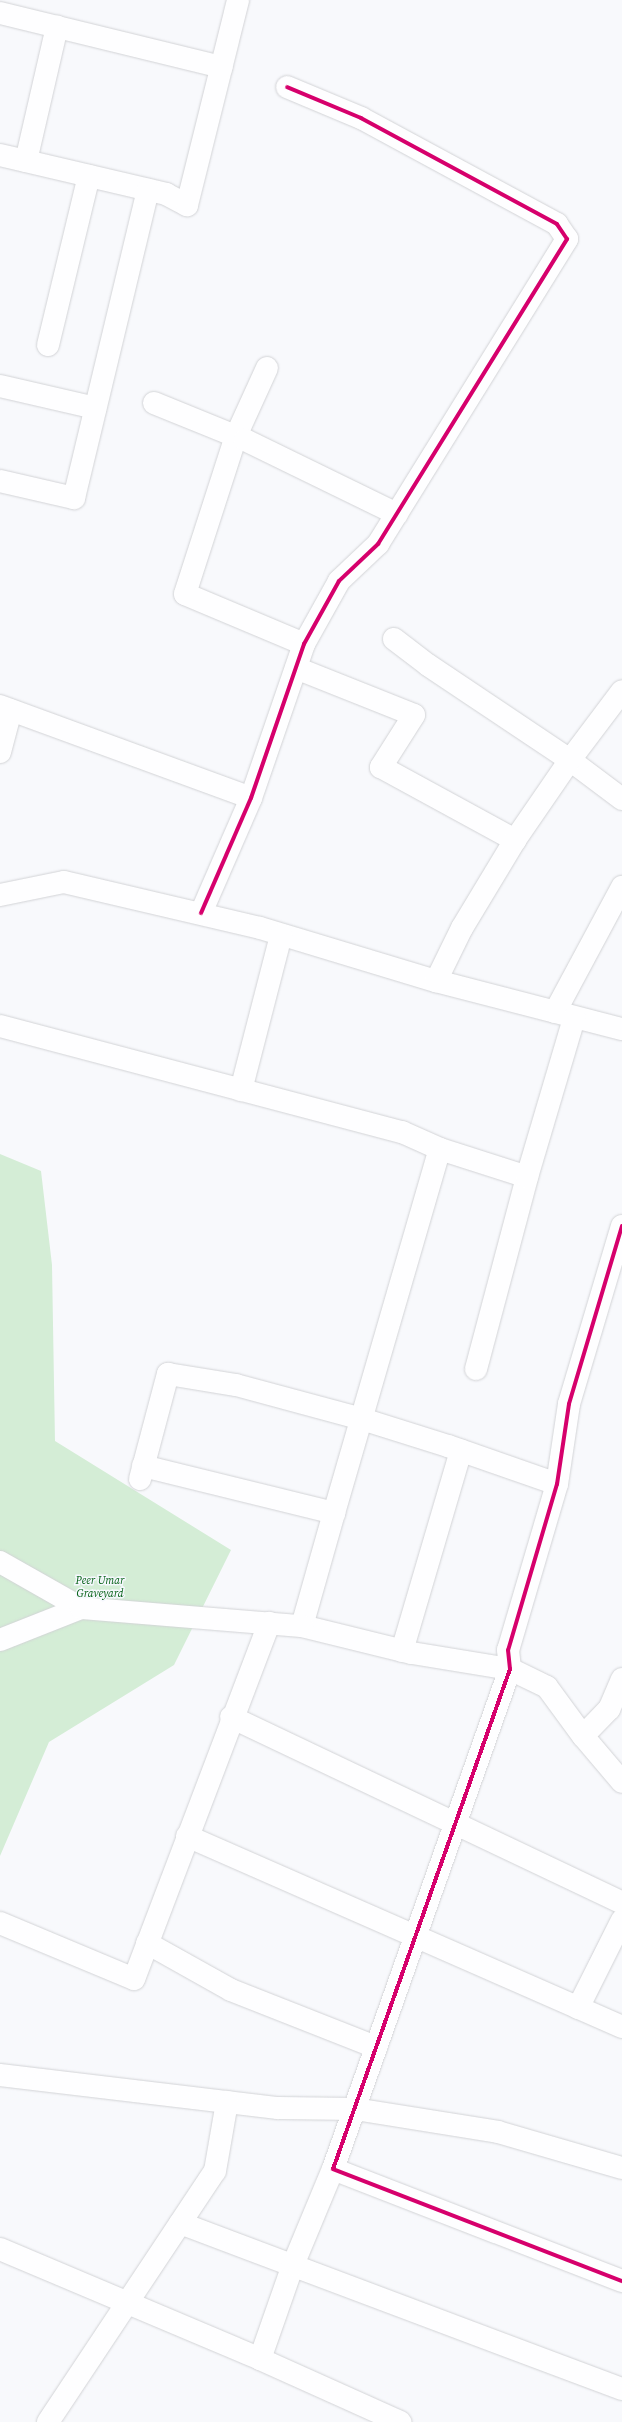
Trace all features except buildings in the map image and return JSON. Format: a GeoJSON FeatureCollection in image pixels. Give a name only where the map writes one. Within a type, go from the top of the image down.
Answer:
{"type":"FeatureCollection","features":[{"type":"Feature","properties":{"kind":"street"},"geometry":{"type":"LineString","coordinates":[[0,155],[166,194],[187,206],[238,0]]}},
{"type":"Feature","properties":{"kind":"street"},"geometry":{"type":"LineString","coordinates":[[0,13],[221,67]]}},
{"type":"Feature","properties":{"kind":"street"},"geometry":{"type":"LineString","coordinates":[[26,161],[57,27]]}},
{"type":"Feature","properties":{"kind":"street"},"geometry":{"type":"LineString","coordinates":[[201,913],[251,798],[304,644],[339,581],[378,544],[567,239],[557,224],[361,118],[287,87]]}},
{"type":"Feature","properties":{"kind":"street"},"geometry":{"type":"LineString","coordinates":[[48,345],[89,176]]}},
{"type":"Feature","properties":{"kind":"street"},"geometry":{"type":"LineString","coordinates":[[0,481],[74,498],[148,190]]}},
{"type":"Feature","properties":{"kind":"street"},"geometry":{"type":"LineString","coordinates":[[267,368],[236,436],[186,594],[304,644]]}},
{"type":"Feature","properties":{"kind":"street"},"geometry":{"type":"LineString","coordinates":[[0,386],[95,408]]}},
{"type":"Feature","properties":{"kind":"street"},"geometry":{"type":"LineString","coordinates":[[154,403],[236,436],[397,514]]}},
{"type":"Feature","properties":{"kind":"street"},"geometry":{"type":"LineString","coordinates":[[394,639],[428,665],[570,760],[622,799]]}},
{"type":"Feature","properties":{"kind":"street"},"geometry":{"type":"LineString","coordinates":[[296,668],[414,715],[381,767],[515,840]]}},
{"type":"Feature","properties":{"kind":"street"},"geometry":{"type":"LineString","coordinates":[[436,981],[462,928],[515,840],[570,760],[622,691]]}},
{"type":"Feature","properties":{"kind":"street"},"geometry":{"type":"LineString","coordinates":[[0,752],[5,708],[251,798]]}},
{"type":"Feature","properties":{"kind":"street"},"geometry":{"type":"LineString","coordinates":[[0,895],[64,882],[201,913],[282,935],[436,981],[622,1029]]}},
{"type":"Feature","properties":{"kind":"street"},"geometry":{"type":"LineString","coordinates":[[476,1369],[527,1177],[564,1015],[622,887]]}},
{"type":"Feature","properties":{"kind":"street"},"geometry":{"type":"LineString","coordinates":[[241,1090],[282,935]]}},
{"type":"Feature","properties":{"kind":"street"},"geometry":{"type":"LineString","coordinates":[[0,1026],[402,1132],[440,1149],[527,1177]]}},
{"type":"Feature","properties":{"kind":"street"},"geometry":{"type":"LineString","coordinates":[[302,1626],[440,1149]]}},
{"type":"Feature","properties":{"kind":"street"},"geometry":{"type":"LineString","coordinates":[[260,2359],[293,2265],[333,2169],[355,2109],[510,1669],[508,1650],[557,1484],[569,1404],[622,1226]]}},
{"type":"Feature","properties":{"kind":"street"},"geometry":{"type":"LineString","coordinates":[[334,1513],[142,1472],[168,1374],[236,1385],[362,1419],[461,1450],[557,1484]]}},
{"type":"Feature","properties":{"kind":"street"},"geometry":{"type":"LineString","coordinates":[[402,1651],[461,1450]]}},
{"type":"Feature","properties":{"kind":"street"},"geometry":{"type":"LineString","coordinates":[[0,1562],[81,1608],[302,1626],[402,1651],[510,1669],[547,1687],[583,1736],[622,1782]]}},
{"type":"Feature","properties":{"kind":"street"},"geometry":{"type":"LineString","coordinates":[[0,1640],[81,1608]]}},
{"type":"Feature","properties":{"kind":"street"},"geometry":{"type":"LineString","coordinates":[[0,1923],[134,1978],[231,1717],[269,1623]]}},
{"type":"Feature","properties":{"kind":"street"},"geometry":{"type":"LineString","coordinates":[[583,1736],[609,1709],[622,1679]]}},
{"type":"Feature","properties":{"kind":"street"},"geometry":{"type":"LineString","coordinates":[[231,1717],[622,1903]]}},
{"type":"Feature","properties":{"kind":"street"},"geometry":{"type":"LineString","coordinates":[[187,1836],[622,2027]]}},
{"type":"Feature","properties":{"kind":"street"},"geometry":{"type":"LineString","coordinates":[[578,2008],[622,1920]]}},
{"type":"Feature","properties":{"kind":"street"},"geometry":{"type":"LineString","coordinates":[[147,1943],[232,1990],[376,2047]]}},
{"type":"Feature","properties":{"kind":"street"},"geometry":{"type":"LineString","coordinates":[[0,2075],[278,2108],[355,2109],[498,2132],[622,2168]]}},
{"type":"Feature","properties":{"kind":"street"},"geometry":{"type":"LineString","coordinates":[[48,2422],[215,2171],[227,2102]]}},
{"type":"Feature","properties":{"kind":"street"},"geometry":{"type":"LineString","coordinates":[[333,2169],[622,2281]]}},
{"type":"Feature","properties":{"kind":"street"},"geometry":{"type":"LineString","coordinates":[[180,2223],[622,2389]]}},
{"type":"Feature","properties":{"kind":"street"},"geometry":{"type":"LineString","coordinates":[[0,2248],[260,2359],[389,2420]]}},
{"type":"Feature","properties":{"kind":"green space","name":"Peer Umar Graveyard"},"geometry":{"type":"Polygon","coordinates":[[[0,1154],[41,1171],[52,1265],[55,1441],[231,1550],[174,1665],[49,1742],[0,1856],[0,1154]]]}},
{"type":"Feature","properties":{"kind":"cycle path"},"geometry":{"type":"LineString","coordinates":[[201,913],[251,798],[304,644],[339,581],[378,544],[567,239],[557,224],[361,118],[287,87]]}},
{"type":"Feature","properties":{"kind":"cycle path"},"geometry":{"type":"LineString","coordinates":[[622,1226],[569,1404],[557,1484],[508,1650],[510,1669],[333,2169],[622,2281]]}}]}
